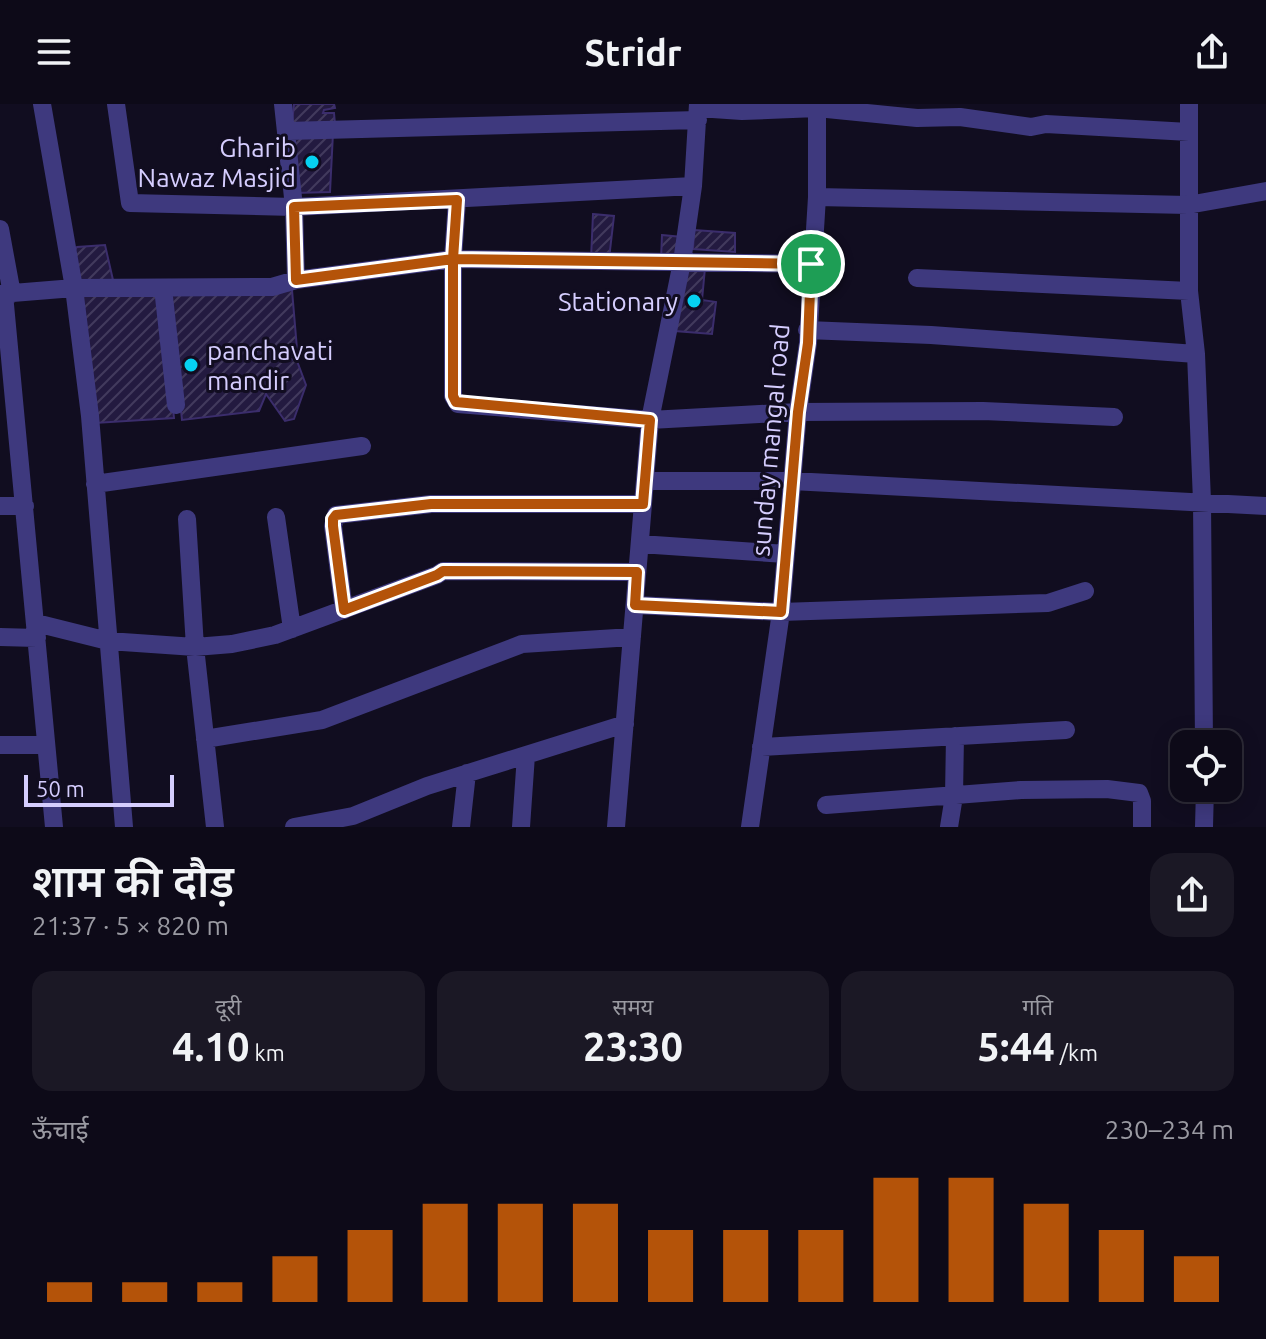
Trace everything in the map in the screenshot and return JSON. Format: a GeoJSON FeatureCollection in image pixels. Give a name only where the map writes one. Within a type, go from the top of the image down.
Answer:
{"type":"FeatureCollection","features":[{"type":"Feature","properties":{"kind":"street"},"geometry":{"type":"LineString","coordinates":[[42,104],[74,288],[95,484],[124,827]]}},
{"type":"Feature","properties":{"kind":"street"},"geometry":{"type":"LineString","coordinates":[[116,104],[130,203],[294,207],[693,186]]}},
{"type":"Feature","properties":{"kind":"street"},"geometry":{"type":"LineString","coordinates":[[283,104],[294,207],[296,280]]}},
{"type":"Feature","properties":{"kind":"street"},"geometry":{"type":"LineString","coordinates":[[1189,104],[1189,291],[1196,354],[1202,501],[1204,730]]}},
{"type":"Feature","properties":{"kind":"street"},"geometry":{"type":"LineString","coordinates":[[287,131],[817,106],[917,118],[960,117],[1031,127],[1046,124],[1189,132]]}},
{"type":"Feature","properties":{"kind":"street","name":"sunday mangal road"},"geometry":{"type":"LineString","coordinates":[[750,827],[781,612],[798,412],[808,343],[817,197],[817,106]]}},
{"type":"Feature","properties":{"kind":"street"},"geometry":{"type":"LineString","coordinates":[[616,827],[650,420],[682,262],[693,186],[698,111]]}},
{"type":"Feature","properties":{"kind":"street"},"geometry":{"type":"LineString","coordinates":[[817,197],[1188,205],[1266,191]]}},
{"type":"Feature","properties":{"kind":"street"},"geometry":{"type":"LineString","coordinates":[[457,200],[453,259],[453,396],[456,402],[650,420],[798,412],[983,411],[1114,417]]}},
{"type":"Feature","properties":{"kind":"street"},"geometry":{"type":"LineString","coordinates":[[0,229],[54,827]]}},
{"type":"Feature","properties":{"kind":"street"},"geometry":{"type":"LineString","coordinates":[[5,294],[74,288],[272,287],[296,280],[453,259],[811,264]]}},
{"type":"Feature","properties":{"kind":"street"},"geometry":{"type":"LineString","coordinates":[[917,278],[1189,291]]}},
{"type":"Feature","properties":{"kind":"street"},"geometry":{"type":"LineString","coordinates":[[163,288],[176,405]]}},
{"type":"Feature","properties":{"kind":"street"},"geometry":{"type":"LineString","coordinates":[[807,330],[931,335],[1196,354]]}},
{"type":"Feature","properties":{"kind":"street"},"geometry":{"type":"LineString","coordinates":[[95,484],[362,446]]}},
{"type":"Feature","properties":{"kind":"street"},"geometry":{"type":"LineString","coordinates":[[645,481],[792,481],[1266,506]]}},
{"type":"Feature","properties":{"kind":"street"},"geometry":{"type":"LineString","coordinates":[[344,610],[333,526],[336,515],[431,504],[643,504]]}},
{"type":"Feature","properties":{"kind":"street"},"geometry":{"type":"LineString","coordinates":[[0,506],[25,506]]}},
{"type":"Feature","properties":{"kind":"street"},"geometry":{"type":"LineString","coordinates":[[276,517],[292,629]]}},
{"type":"Feature","properties":{"kind":"street"},"geometry":{"type":"LineString","coordinates":[[187,519],[195,647],[215,827]]}},
{"type":"Feature","properties":{"kind":"street"},"geometry":{"type":"LineString","coordinates":[[640,544],[786,554]]}},
{"type":"Feature","properties":{"kind":"street"},"geometry":{"type":"LineString","coordinates":[[0,637],[37,630],[108,641],[195,647],[252,641],[292,629],[443,571],[637,572]]}},
{"type":"Feature","properties":{"kind":"street"},"geometry":{"type":"LineString","coordinates":[[635,605],[781,612],[1048,603],[1085,591]]}},
{"type":"Feature","properties":{"kind":"street"},"geometry":{"type":"LineString","coordinates":[[205,739],[322,720],[522,644],[632,637]]}},
{"type":"Feature","properties":{"kind":"street"},"geometry":{"type":"LineString","coordinates":[[294,827],[353,816],[427,786],[625,724]]}},
{"type":"Feature","properties":{"kind":"street"},"geometry":{"type":"LineString","coordinates":[[761,747],[1066,730]]}},
{"type":"Feature","properties":{"kind":"street"},"geometry":{"type":"LineString","coordinates":[[949,827],[954,796],[955,736]]}},
{"type":"Feature","properties":{"kind":"street"},"geometry":{"type":"LineString","coordinates":[[0,745],[46,745]]}},
{"type":"Feature","properties":{"kind":"street"},"geometry":{"type":"LineString","coordinates":[[521,827],[526,755]]}},
{"type":"Feature","properties":{"kind":"street"},"geometry":{"type":"LineString","coordinates":[[461,827],[467,773]]}},
{"type":"Feature","properties":{"kind":"street"},"geometry":{"type":"LineString","coordinates":[[826,805],[1052,789],[1134,792],[1139,793],[1142,799],[1142,827]]}},
{"type":"Feature","properties":{"kind":"street"},"geometry":{"type":"LineString","coordinates":[[1204,827],[1205,802]]}},
{"type":"Feature","properties":{"kind":"building","name":"Gharib Nawaz Masjid"},"geometry":{"type":"Polygon","coordinates":[[[294,104],[334,104],[335,108],[323,113],[334,113],[335,124],[292,124],[294,104]]]}},
{"type":"Feature","properties":{"kind":"building","name":"Gharib Nawaz Masjid"},"geometry":{"type":"Polygon","coordinates":[[[290,133],[333,133],[330,192],[295,193],[290,133]]]}},
{"type":"Feature","properties":{"kind":"building"},"geometry":{"type":"Polygon","coordinates":[[[593,214],[614,216],[609,259],[591,259],[593,214]]]}},
{"type":"Feature","properties":{"kind":"building"},"geometry":{"type":"Polygon","coordinates":[[[694,230],[735,233],[735,252],[693,249],[694,230]]]}},
{"type":"Feature","properties":{"kind":"building"},"geometry":{"type":"Polygon","coordinates":[[[662,235],[682,237],[679,261],[661,260],[662,235]]]}},
{"type":"Feature","properties":{"kind":"building"},"geometry":{"type":"Polygon","coordinates":[[[105,245],[113,280],[77,280],[73,253],[77,247],[105,245]]]}},
{"type":"Feature","properties":{"kind":"building","name":"Stationary"},"geometry":{"type":"Polygon","coordinates":[[[686,267],[705,268],[702,300],[716,302],[712,334],[675,331],[686,267]]]}},
{"type":"Feature","properties":{"kind":"building"},"geometry":{"type":"Polygon","coordinates":[[[292,290],[297,349],[289,358],[297,361],[306,385],[294,419],[285,421],[266,394],[259,411],[182,420],[169,293],[292,290]]]}},
{"type":"Feature","properties":{"kind":"building"},"geometry":{"type":"Polygon","coordinates":[[[79,291],[161,292],[174,418],[95,423],[79,291]]]}},
{"type":"Feature","properties":{"kind":"place","name":"Gharib Nawaz Masjid"},"geometry":{"type":"Point","coordinates":[312,162]}},
{"type":"Feature","properties":{"kind":"place","name":"Stationary"},"geometry":{"type":"Point","coordinates":[694,301]}},
{"type":"Feature","properties":{"kind":"place","name":"panchavati mandir"},"geometry":{"type":"Point","coordinates":[191,365]}},
{"type":"Feature","properties":{"kind":"route"},"geometry":{"type":"LineString","coordinates":[[811,264],[453,259],[296,280],[294,207],[457,200],[453,259],[453,396],[456,402],[650,420],[643,504],[431,504],[336,515],[333,526],[344,610],[443,571],[637,572],[635,605],[781,612],[798,412],[808,343],[811,264]]}}]}
